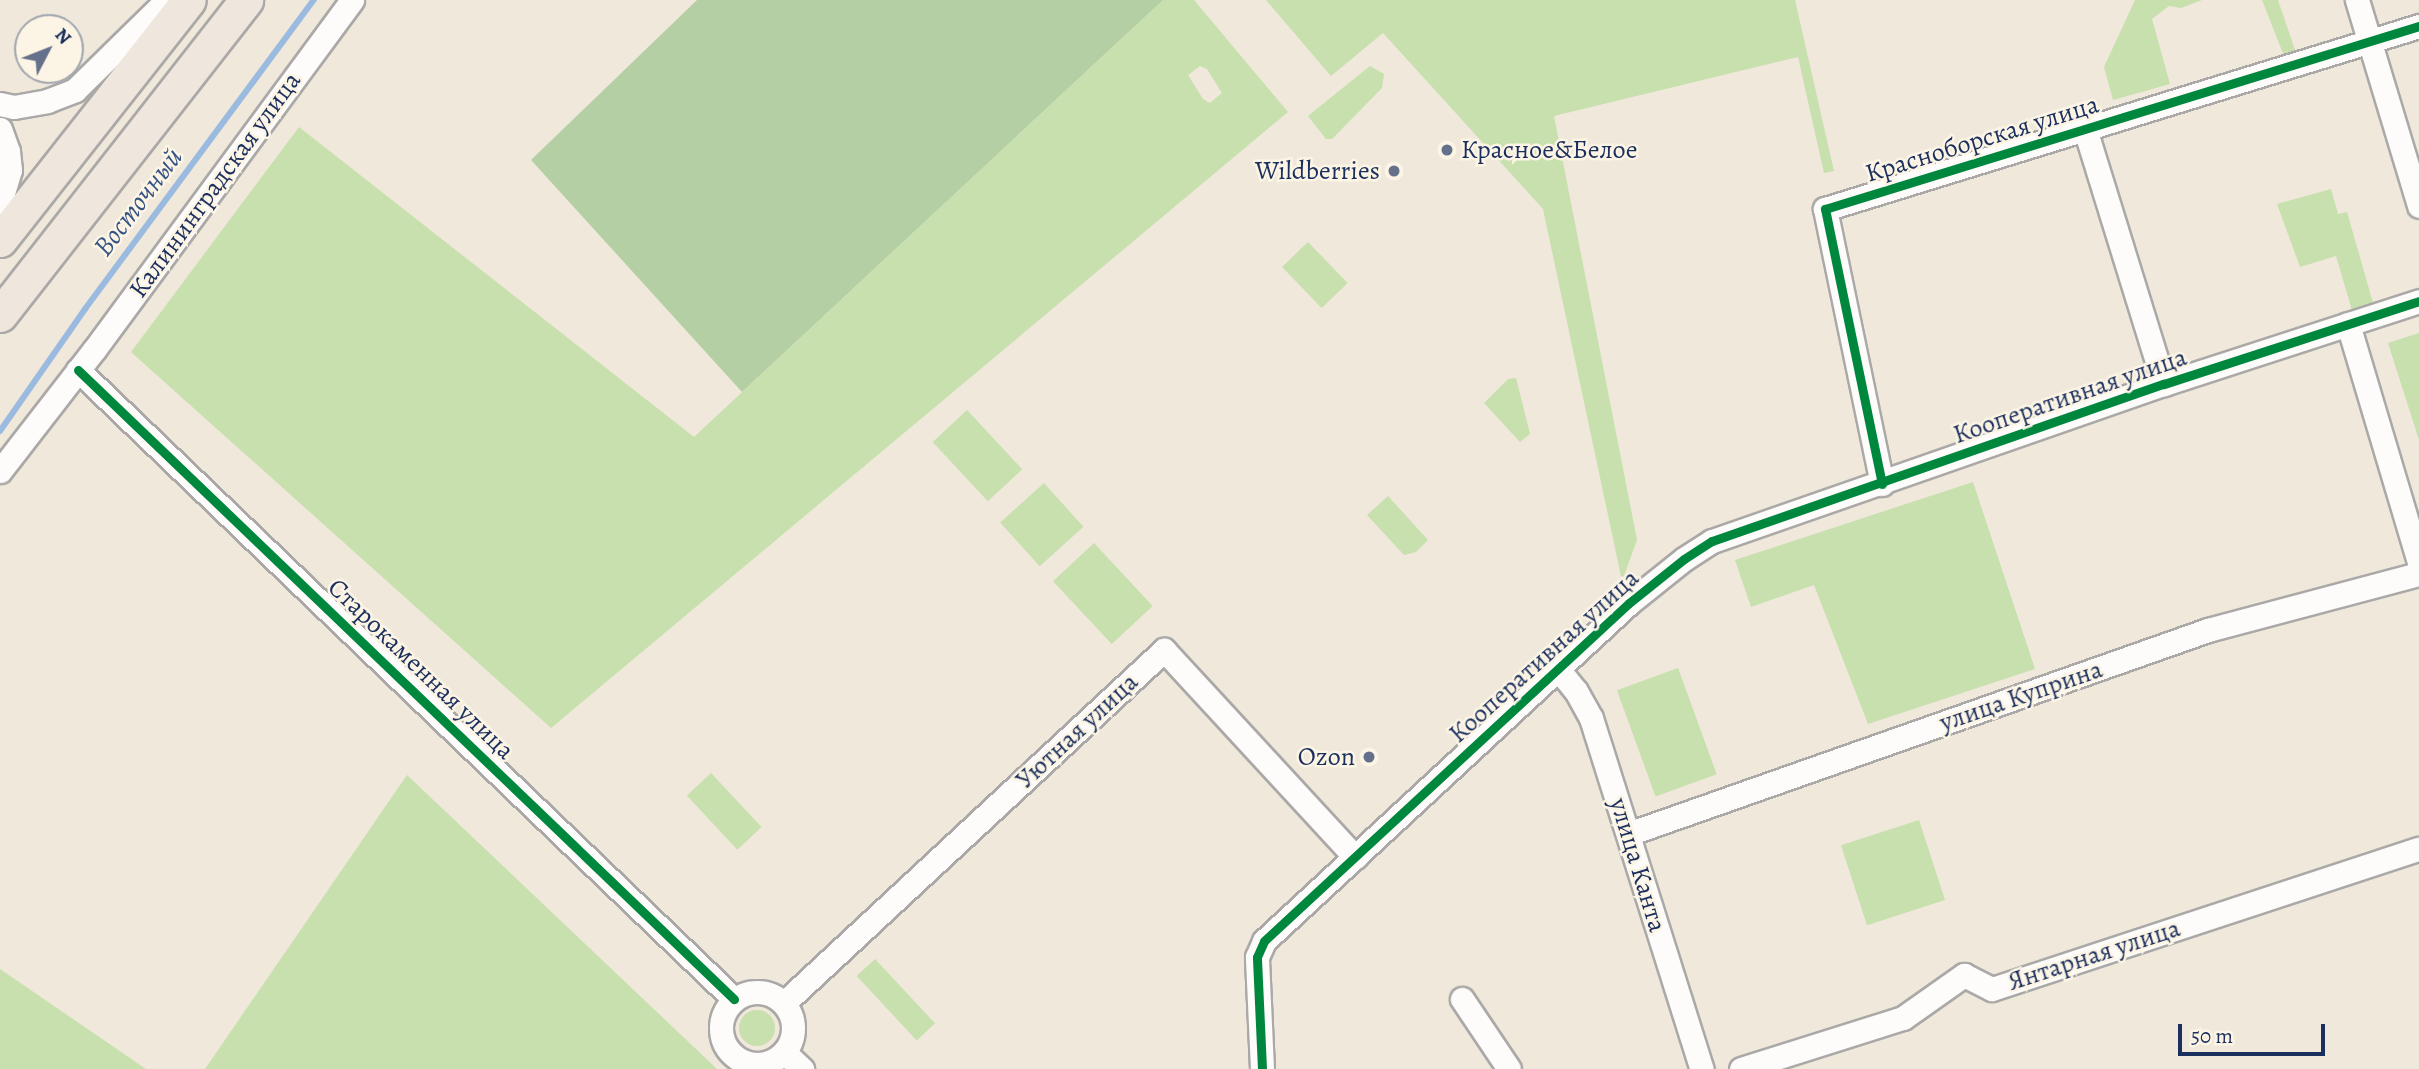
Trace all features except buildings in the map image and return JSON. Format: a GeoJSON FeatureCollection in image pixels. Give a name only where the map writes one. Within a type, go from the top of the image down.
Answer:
{"type":"FeatureCollection","features":[{"type":"Feature","properties":{"kind":"highway"},"geometry":{"type":"LineString","coordinates":[[0,240],[189,0]]}},
{"type":"Feature","properties":{"kind":"highway"},"geometry":{"type":"LineString","coordinates":[[0,315],[246,0]]}},
{"type":"Feature","properties":{"kind":"street"},"geometry":{"type":"LineString","coordinates":[[0,104],[14,107],[47,101],[75,90],[167,0]]}},
{"type":"Feature","properties":{"kind":"street","name":"Калининградская улица"},"geometry":{"type":"LineString","coordinates":[[0,471],[352,0]]}},
{"type":"Feature","properties":{"kind":"street"},"geometry":{"type":"LineString","coordinates":[[2357,0],[2419,206]]}},
{"type":"Feature","properties":{"kind":"street","name":"Красноборская улица"},"geometry":{"type":"LineString","coordinates":[[1882,484],[1825,209],[2419,26]]}},
{"type":"Feature","properties":{"kind":"street"},"geometry":{"type":"LineString","coordinates":[[0,129],[9,151],[10,170],[0,202]]}},
{"type":"Feature","properties":{"kind":"street"},"geometry":{"type":"LineString","coordinates":[[2085,129],[2164,384]]}},
{"type":"Feature","properties":{"kind":"street","name":"Кооперативная улица"},"geometry":{"type":"LineString","coordinates":[[1262,1069],[1257,957],[1264,941],[1629,603],[1712,541],[2164,384],[2419,301]]}},
{"type":"Feature","properties":{"kind":"street"},"geometry":{"type":"LineString","coordinates":[[2348,324],[2419,562]]}},
{"type":"Feature","properties":{"kind":"street","name":"Старокаменная улица"},"geometry":{"type":"LineString","coordinates":[[78,370],[734,999]]}},
{"type":"Feature","properties":{"kind":"street","name":"улица Куприна"},"geometry":{"type":"LineString","coordinates":[[1628,834],[2208,630],[2419,574]]}},
{"type":"Feature","properties":{"kind":"street","name":"Уютная улица"},"geometry":{"type":"LineString","coordinates":[[784,1003],[1164,650],[1355,857]]}},
{"type":"Feature","properties":{"kind":"street","name":"улица Канта"},"geometry":{"type":"LineString","coordinates":[[1558,669],[1576,691],[1591,718],[1702,1069]]}},
{"type":"Feature","properties":{"kind":"street","name":"Янтарная улица"},"geometry":{"type":"LineString","coordinates":[[1741,1069],[1903,1018],[1964,975],[1992,989],[2419,849]]}},
{"type":"Feature","properties":{"kind":"street"},"geometry":{"type":"LineString","coordinates":[[763,992],[784,1003],[793,1026],[791,1040],[784,1052],[772,1061],[759,1064],[745,1062],[733,1055],[724,1043],[721,1029],[723,1016],[734,999],[748,993],[763,992]]}},
{"type":"Feature","properties":{"kind":"street"},"geometry":{"type":"LineString","coordinates":[[1462,999],[1509,1069]]}},
{"type":"Feature","properties":{"kind":"street"},"geometry":{"type":"LineString","coordinates":[[784,1052],[802,1069]]}},
{"type":"Feature","properties":{"kind":"green space"},"geometry":{"type":"Polygon","coordinates":[[[697,0],[1163,0],[742,392],[531,160],[697,0]]]}},
{"type":"Feature","properties":{"kind":"green space"},"geometry":{"type":"Polygon","coordinates":[[[1163,0],[1194,0],[1288,112],[551,728],[131,352],[299,127],[694,437],[1163,0]],[[1200,66],[1188,75],[1203,99],[1210,103],[1222,93],[1207,69],[1200,66]]]}},
{"type":"Feature","properties":{"kind":"green space"},"geometry":{"type":"Polygon","coordinates":[[[1266,0],[1795,0],[1834,171],[1824,173],[1798,57],[1554,116],[1637,540],[1622,581],[1543,209],[1383,33],[1331,76],[1266,0]]]}},
{"type":"Feature","properties":{"kind":"green space"},"geometry":{"type":"Polygon","coordinates":[[[2135,0],[2202,0],[2181,8],[2169,6],[2152,19],[2170,84],[2113,100],[2104,67],[2135,0]]]}},
{"type":"Feature","properties":{"kind":"green space"},"geometry":{"type":"Polygon","coordinates":[[[2262,0],[2278,0],[2296,53],[2284,56],[2262,0]]]}},
{"type":"Feature","properties":{"kind":"green space"},"geometry":{"type":"Polygon","coordinates":[[[1370,66],[1384,74],[1382,88],[1332,139],[1326,139],[1308,116],[1370,66]]]}},
{"type":"Feature","properties":{"kind":"green space"},"geometry":{"type":"Polygon","coordinates":[[[2331,189],[2338,214],[2347,212],[2373,303],[2352,310],[2336,256],[2300,267],[2277,204],[2331,189]]]}},
{"type":"Feature","properties":{"kind":"green space"},"geometry":{"type":"Polygon","coordinates":[[[1308,242],[1348,283],[1322,308],[1282,267],[1308,242]]]}},
{"type":"Feature","properties":{"kind":"green space"},"geometry":{"type":"Polygon","coordinates":[[[2419,333],[2419,440],[2388,343],[2419,333]]]}},
{"type":"Feature","properties":{"kind":"green space"},"geometry":{"type":"Polygon","coordinates":[[[1516,378],[1530,434],[1520,442],[1484,403],[1508,379],[1516,378]]]}},
{"type":"Feature","properties":{"kind":"green space"},"geometry":{"type":"Polygon","coordinates":[[[967,410],[1022,469],[988,501],[933,442],[967,410]]]}},
{"type":"Feature","properties":{"kind":"green space"},"geometry":{"type":"Polygon","coordinates":[[[1973,482],[2035,669],[1868,724],[1814,585],[1751,607],[1735,560],[1973,482]]]}},
{"type":"Feature","properties":{"kind":"green space"},"geometry":{"type":"Polygon","coordinates":[[[1044,483],[1083,527],[1040,566],[1000,522],[1044,483]]]}},
{"type":"Feature","properties":{"kind":"green space"},"geometry":{"type":"Polygon","coordinates":[[[1388,496],[1428,540],[1416,552],[1404,555],[1367,515],[1388,496]]]}},
{"type":"Feature","properties":{"kind":"green space"},"geometry":{"type":"Polygon","coordinates":[[[1094,543],[1153,606],[1112,644],[1053,581],[1094,543]]]}},
{"type":"Feature","properties":{"kind":"green space"},"geometry":{"type":"Polygon","coordinates":[[[1678,668],[1717,774],[1656,796],[1617,690],[1678,668]]]}},
{"type":"Feature","properties":{"kind":"green space"},"geometry":{"type":"Polygon","coordinates":[[[711,773],[761,827],[737,850],[687,796],[711,773]]]}},
{"type":"Feature","properties":{"kind":"green space"},"geometry":{"type":"Polygon","coordinates":[[[407,775],[502,865],[717,1069],[205,1069],[407,775]]]}},
{"type":"Feature","properties":{"kind":"green space"},"geometry":{"type":"Polygon","coordinates":[[[1919,820],[1945,900],[1867,925],[1841,845],[1919,820]]]}},
{"type":"Feature","properties":{"kind":"green space"},"geometry":{"type":"Polygon","coordinates":[[[875,959],[935,1023],[917,1040],[857,976],[875,959]]]}},
{"type":"Feature","properties":{"kind":"green space"},"geometry":{"type":"Polygon","coordinates":[[[0,969],[146,1069],[0,1069],[0,969]]]}},
{"type":"Feature","properties":{"kind":"green space"},"geometry":{"type":"Polygon","coordinates":[[[757,1010],[770,1015],[775,1028],[770,1041],[757,1046],[744,1041],[739,1028],[744,1015],[757,1010]]]}},
{"type":"Feature","properties":{"kind":"waterway","name":"Восточный"},"geometry":{"type":"LineString","coordinates":[[0,431],[85,309],[314,0]]}},
{"type":"Feature","properties":{"kind":"cycle path"},"geometry":{"type":"LineString","coordinates":[[1882,484],[1825,209],[2419,26]]}},
{"type":"Feature","properties":{"kind":"cycle path"},"geometry":{"type":"LineString","coordinates":[[1262,1069],[1257,957],[1264,941],[1629,603],[1684,559],[1712,541],[2164,384],[2419,301]]}},
{"type":"Feature","properties":{"kind":"cycle path"},"geometry":{"type":"LineString","coordinates":[[78,370],[734,999]]}},
{"type":"Feature","properties":{"kind":"place","name":"Красное&Белое"},"geometry":{"type":"Point","coordinates":[1447,150]}},
{"type":"Feature","properties":{"kind":"place","name":"Wildberries"},"geometry":{"type":"Point","coordinates":[1394,171]}},
{"type":"Feature","properties":{"kind":"place","name":"Ozon"},"geometry":{"type":"Point","coordinates":[1369,757]}}]}
